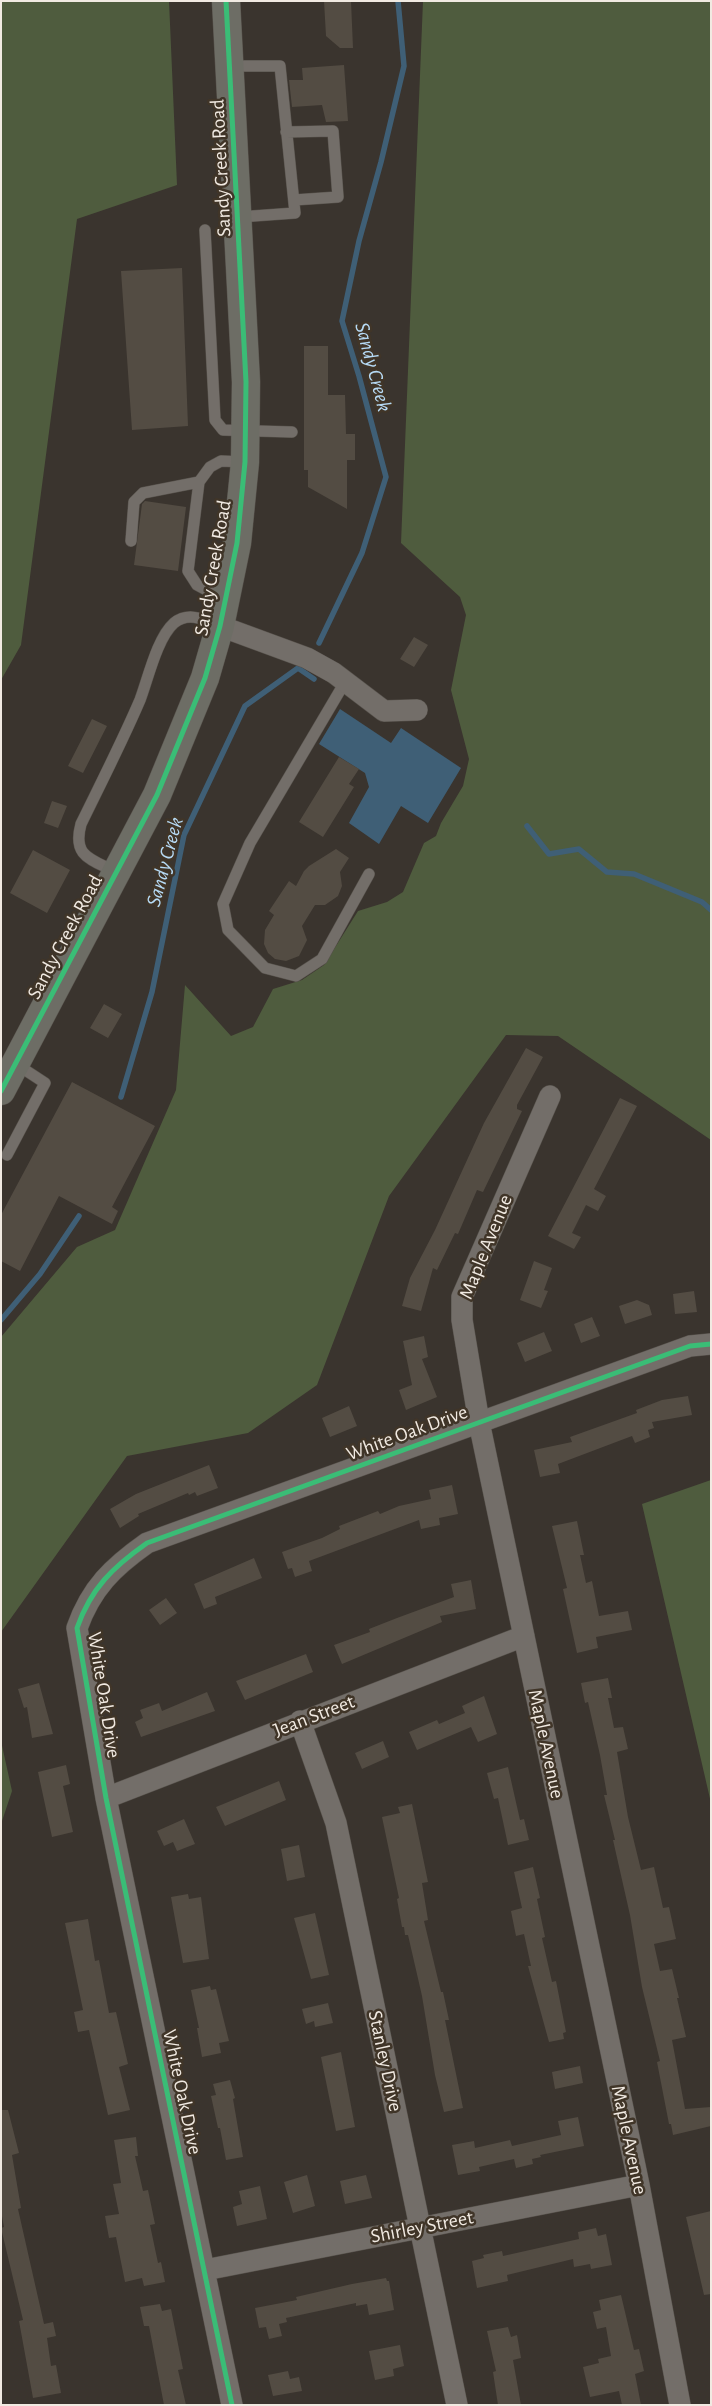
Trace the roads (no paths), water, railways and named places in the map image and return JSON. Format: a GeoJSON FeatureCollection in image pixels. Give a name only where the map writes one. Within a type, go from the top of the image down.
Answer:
{"type":"FeatureCollection","features":[{"type":"Feature","properties":{"kind":"main road","name":"Sandy Creek Road"},"geometry":{"type":"LineString","coordinates":[[1,1091],[157,795],[205,678],[223,614],[237,543],[245,462],[246,382],[226,1]]}},
{"type":"Feature","properties":{"kind":"street"},"geometry":{"type":"LineString","coordinates":[[223,614],[307,658],[345,682],[384,711],[418,710]]}},
{"type":"Feature","properties":{"kind":"street","name":"Maple Avenue"},"geometry":{"type":"LineString","coordinates":[[550,1096],[462,1297],[462,1320],[480,1422],[639,2185],[680,2405]]}},
{"type":"Feature","properties":{"kind":"street","name":"White Oak Drive"},"geometry":{"type":"LineString","coordinates":[[232,2405],[106,1798],[77,1628],[84,1608],[100,1584],[119,1563],[148,1543],[690,1346],[711,1344]]}},
{"type":"Feature","properties":{"kind":"street","name":"Jean Street"},"geometry":{"type":"LineString","coordinates":[[106,1798],[524,1636]]}},
{"type":"Feature","properties":{"kind":"street","name":"Stanley Drive"},"geometry":{"type":"LineString","coordinates":[[300,1722],[336,1823],[457,2405]]}},
{"type":"Feature","properties":{"kind":"street","name":"Shirley Street"},"geometry":{"type":"LineString","coordinates":[[205,2270],[639,2185]]}},
{"type":"Feature","properties":{"kind":"lane"},"geometry":{"type":"LineString","coordinates":[[230,66],[280,66],[295,213],[238,217]]}},
{"type":"Feature","properties":{"kind":"lane"},"geometry":{"type":"LineString","coordinates":[[286,132],[332,131],[338,197],[294,200]]}},
{"type":"Feature","properties":{"kind":"lane"},"geometry":{"type":"LineString","coordinates":[[206,230],[215,420],[224,430],[292,432]]}},
{"type":"Feature","properties":{"kind":"lane"},"geometry":{"type":"LineString","coordinates":[[223,614],[197,585],[188,571],[199,482],[210,467],[221,461],[245,462]]}},
{"type":"Feature","properties":{"kind":"lane"},"geometry":{"type":"LineString","coordinates":[[131,541],[134,502],[143,493],[199,482]]}},
{"type":"Feature","properties":{"kind":"lane"},"geometry":{"type":"LineString","coordinates":[[116,872],[83,853],[78,846],[82,824],[140,700],[165,635],[174,623],[188,616],[199,617],[223,614]]}},
{"type":"Feature","properties":{"kind":"lane"},"geometry":{"type":"LineString","coordinates":[[345,682],[250,843],[223,904],[228,930],[265,968],[296,976],[322,959],[369,874]]}},
{"type":"Feature","properties":{"kind":"lane"},"geometry":{"type":"LineString","coordinates":[[1,1166],[4,1154],[45,1083],[16,1064]]}},
{"type":"Feature","properties":{"kind":"water"},"geometry":{"type":"Polygon","coordinates":[[[340,709],[391,743],[401,728],[461,768],[428,823],[401,806],[379,844],[349,823],[369,787],[365,773],[319,744],[340,709]]]}},
{"type":"Feature","properties":{"kind":"waterway","name":"Sandy Creek"},"geometry":{"type":"LineString","coordinates":[[319,643],[362,553],[386,477],[342,321],[359,241],[381,162],[404,66],[398,1]]}},
{"type":"Feature","properties":{"kind":"waterway","name":"Sandy Creek"},"geometry":{"type":"LineString","coordinates":[[121,1097],[152,992],[184,835],[245,706],[298,668],[314,679]]}},
{"type":"Feature","properties":{"kind":"waterway"},"geometry":{"type":"LineString","coordinates":[[527,826],[549,854],[579,849],[607,872],[634,874],[702,902],[711,910]]}},
{"type":"Feature","properties":{"kind":"waterway","name":"Sandy Creek"},"geometry":{"type":"LineString","coordinates":[[1,1320],[40,1274],[79,1216]]}}]}
